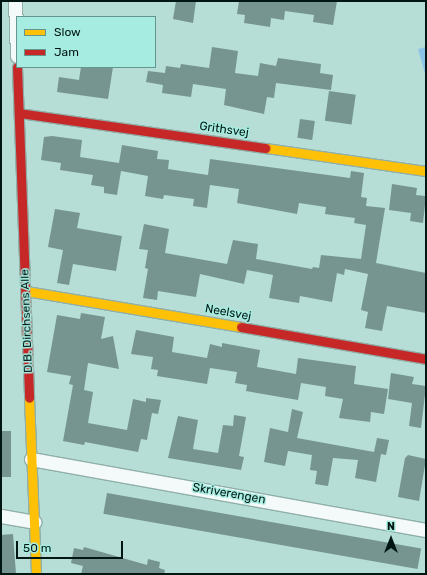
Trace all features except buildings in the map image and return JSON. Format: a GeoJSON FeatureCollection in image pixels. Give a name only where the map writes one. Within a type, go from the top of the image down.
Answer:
{"type":"FeatureCollection","features":[{"type":"Feature","properties":{"kind":"street"},"geometry":{"type":"LineString","coordinates":[[15,1],[16,28]]}},
{"type":"Feature","properties":{"kind":"street","name":"D.B. Dirchsens Alle"},"geometry":{"type":"LineString","coordinates":[[18,68],[36,574]]}},
{"type":"Feature","properties":{"kind":"street","name":"Grithsvej"},"geometry":{"type":"LineString","coordinates":[[19,113],[426,171]]}},
{"type":"Feature","properties":{"kind":"street","name":"Neelsvej"},"geometry":{"type":"LineString","coordinates":[[26,291],[426,359]]}},
{"type":"Feature","properties":{"kind":"street","name":"Skriverengen"},"geometry":{"type":"LineString","coordinates":[[31,459],[426,530]]}},
{"type":"Feature","properties":{"kind":"street"},"geometry":{"type":"LineString","coordinates":[[1,516],[34,522]]}},
{"type":"Feature","properties":{"kind":"water"},"geometry":{"type":"Polygon","coordinates":[[[426,47],[426,77],[418,49],[426,47]]]}},
{"type":"Feature","properties":{"kind":"traffic: slow"},"geometry":{"type":"LineString","coordinates":[[266,148],[426,171]]}},
{"type":"Feature","properties":{"kind":"traffic: slow"},"geometry":{"type":"LineString","coordinates":[[26,291],[241,327]]}},
{"type":"Feature","properties":{"kind":"traffic: slow"},"geometry":{"type":"LineString","coordinates":[[29,398],[36,574]]}},
{"type":"Feature","properties":{"kind":"traffic: jam"},"geometry":{"type":"LineString","coordinates":[[17,68],[29,398]]}},
{"type":"Feature","properties":{"kind":"traffic: jam"},"geometry":{"type":"LineString","coordinates":[[19,113],[266,148]]}},
{"type":"Feature","properties":{"kind":"traffic: jam"},"geometry":{"type":"LineString","coordinates":[[241,327],[426,359]]}}]}
